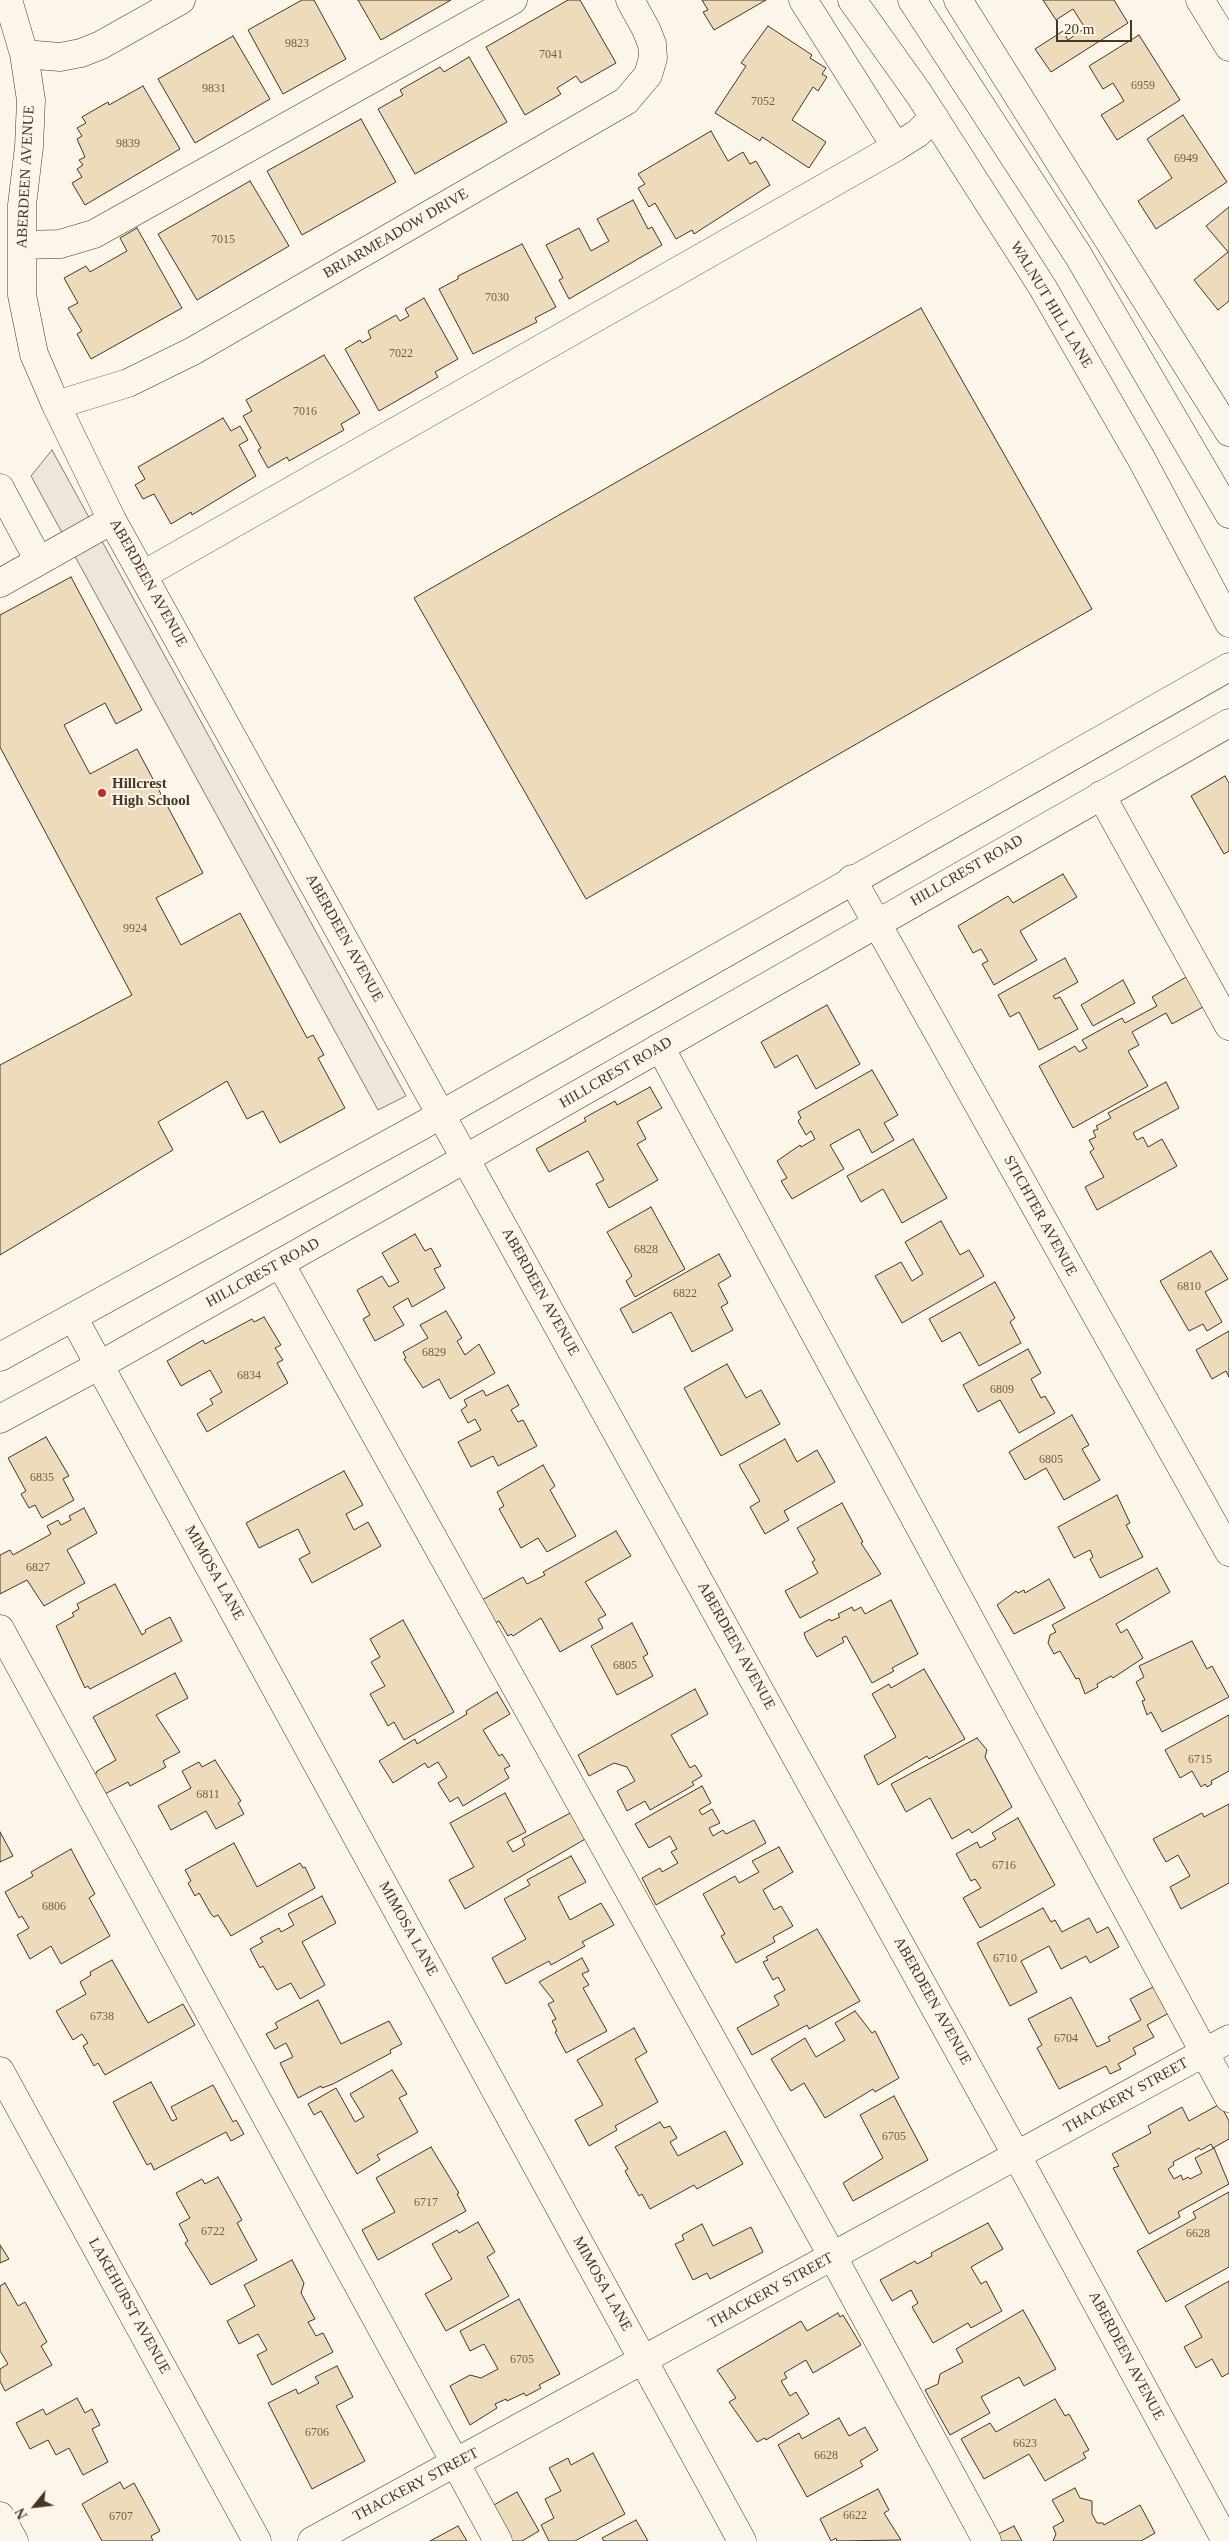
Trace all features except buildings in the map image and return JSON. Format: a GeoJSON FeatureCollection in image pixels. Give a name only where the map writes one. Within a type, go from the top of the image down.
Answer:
{"type":"FeatureCollection","features":[{"type":"Feature","properties":{"kind":"street","name":"ABERDEEN AVENUE"},"geometry":{"type":"LineString","coordinates":[[8,0],[24,54],[31,100],[29,147],[22,205],[22,296],[34,354],[56,404],[112,520],[443,1114],[1017,2156],[1226,2541]]}},
{"type":"Feature","properties":{"kind":"street"},"geometry":{"type":"LineString","coordinates":[[24,54],[60,57],[81,52],[101,45],[181,0]]}},
{"type":"Feature","properties":{"kind":"street"},"geometry":{"type":"LineString","coordinates":[[22,245],[60,244],[94,234],[512,0]]}},
{"type":"Feature","properties":{"kind":"street","name":"BRIARMEADOW DRIVE"},"geometry":{"type":"LineString","coordinates":[[56,404],[128,382],[193,351],[626,101],[648,75],[653,58],[652,44],[630,0]]}},
{"type":"Feature","properties":{"kind":"street"},"geometry":{"type":"LineString","coordinates":[[803,0],[896,147]]}},
{"type":"Feature","properties":{"kind":"street","name":"WALNUT HILL LANE"},"geometry":{"type":"LineString","coordinates":[[852,0],[934,117],[1043,288],[1142,460],[1229,623]]}},
{"type":"Feature","properties":{"kind":"street"},"geometry":{"type":"LineString","coordinates":[[912,0],[1078,255],[1229,514]]}},
{"type":"Feature","properties":{"kind":"street"},"geometry":{"type":"LineString","coordinates":[[958,0],[1229,432]]}},
{"type":"Feature","properties":{"kind":"street"},"geometry":{"type":"LineString","coordinates":[[1200,0],[1229,47]]}},
{"type":"Feature","properties":{"kind":"street"},"geometry":{"type":"LineString","coordinates":[[143,575],[896,147],[918,134],[934,117]]}},
{"type":"Feature","properties":{"kind":"street"},"geometry":{"type":"LineString","coordinates":[[0,488],[39,561]]}},
{"type":"Feature","properties":{"kind":"street"},"geometry":{"type":"LineString","coordinates":[[0,582],[112,520]]}},
{"type":"Feature","properties":{"kind":"street"},"geometry":{"type":"LineString","coordinates":[[0,1357],[443,1114],[1229,667]]}},
{"type":"Feature","properties":{"kind":"street","name":"HILLCREST ROAD"},"geometry":{"type":"LineString","coordinates":[[0,1418],[100,1365],[280,1264],[1229,723]]}},
{"type":"Feature","properties":{"kind":"street"},"geometry":{"type":"LineString","coordinates":[[1101,795],[1229,1026]]}},
{"type":"Feature","properties":{"kind":"street","name":"STICHTER AVENUE"},"geometry":{"type":"LineString","coordinates":[[852,880],[1229,1552]]}},
{"type":"Feature","properties":{"kind":"street"},"geometry":{"type":"LineString","coordinates":[[660,1048],[1229,2098]]}},
{"type":"Feature","properties":{"kind":"street"},"geometry":{"type":"LineString","coordinates":[[280,1264],[833,2257],[987,2541]]}},
{"type":"Feature","properties":{"kind":"street","name":"MIMOSA LANE"},"geometry":{"type":"LineString","coordinates":[[73,1317],[742,2541]]}},
{"type":"Feature","properties":{"kind":"street"},"geometry":{"type":"LineString","coordinates":[[0,1629],[498,2541]]}},
{"type":"Feature","properties":{"kind":"street","name":"THACKERY STREET"},"geometry":{"type":"LineString","coordinates":[[312,2541],[644,2361],[1229,2039]]}},
{"type":"Feature","properties":{"kind":"street","name":"LAKEHURST AVENUE"},"geometry":{"type":"LineString","coordinates":[[0,2071],[257,2541]]}},
{"type":"Feature","properties":{"kind":"street"},"geometry":{"type":"LineString","coordinates":[[0,2516],[14,2541]]}},
{"type":"Feature","properties":{"kind":"shaded area"},"geometry":{"type":"Polygon","coordinates":[[[52,450],[406,1096],[378,1110],[31,476],[52,450]]]}},
{"type":"Feature","properties":{"kind":"place","name":"Hillcrest High School"},"geometry":{"type":"Point","coordinates":[102,793]}}]}
